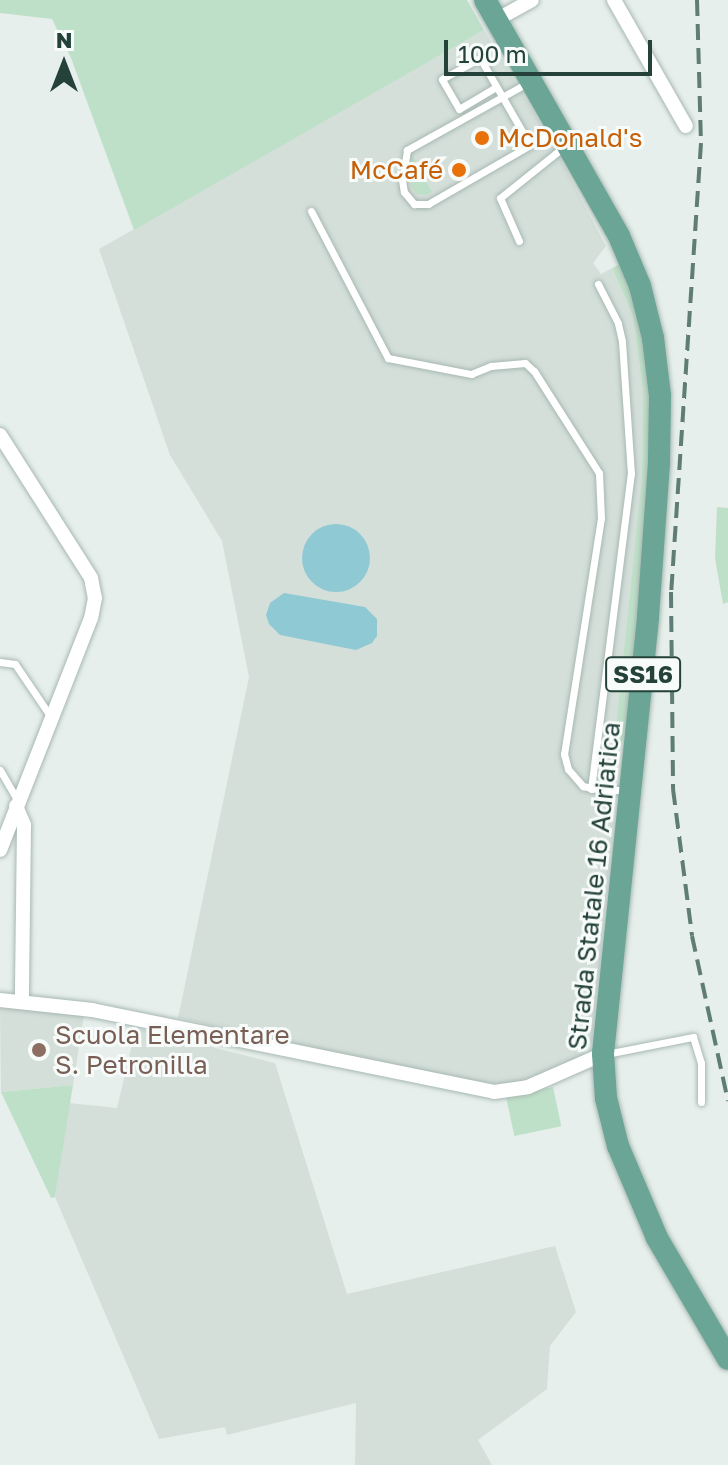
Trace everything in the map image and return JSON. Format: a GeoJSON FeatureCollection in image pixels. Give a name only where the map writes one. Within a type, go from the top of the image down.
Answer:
{"type":"FeatureCollection","features":[{"type":"Feature","properties":{"kind":"main road","name":"Strada Statale 16 Adriatica"},"geometry":{"type":"LineString","coordinates":[[490,10],[631,263],[648,313],[657,365],[659,454],[648,618],[603,1054],[606,1098],[634,1188],[676,1273],[728,1359]]}},
{"type":"Feature","properties":{"kind":"street"},"geometry":{"type":"LineString","coordinates":[[490,10],[532,0]]}},
{"type":"Feature","properties":{"kind":"street"},"geometry":{"type":"LineString","coordinates":[[614,0],[686,126]]}},
{"type":"Feature","properties":{"kind":"street"},"geometry":{"type":"LineString","coordinates":[[0,435],[91,578],[95,598],[91,618],[0,850]]}},
{"type":"Feature","properties":{"kind":"street"},"geometry":{"type":"LineString","coordinates":[[17,803],[24,825],[22,1000]]}},
{"type":"Feature","properties":{"kind":"street"},"geometry":{"type":"LineString","coordinates":[[0,1000],[92,1010],[494,1092],[528,1087],[603,1054]]}},
{"type":"Feature","properties":{"kind":"lane"},"geometry":{"type":"LineString","coordinates":[[496,87],[459,109],[442,79],[480,58],[530,145]]}},
{"type":"Feature","properties":{"kind":"lane"},"geometry":{"type":"LineString","coordinates":[[531,81],[407,150],[402,187],[406,196],[414,204],[428,204],[530,145],[562,137]]}},
{"type":"Feature","properties":{"kind":"lane"},"geometry":{"type":"LineString","coordinates":[[519,241],[500,198],[562,137]]}},
{"type":"Feature","properties":{"kind":"lane"},"geometry":{"type":"LineString","coordinates":[[311,211],[388,358],[471,374],[491,366],[525,363],[534,371],[599,473],[601,518],[564,754],[573,777],[591,789],[631,790]]}},
{"type":"Feature","properties":{"kind":"lane"},"geometry":{"type":"LineString","coordinates":[[591,789],[631,474],[622,341],[618,323],[598,284]]}},
{"type":"Feature","properties":{"kind":"lane"},"geometry":{"type":"LineString","coordinates":[[0,662],[15,664],[52,719]]}},
{"type":"Feature","properties":{"kind":"lane"},"geometry":{"type":"LineString","coordinates":[[0,770],[17,803]]}},
{"type":"Feature","properties":{"kind":"lane"},"geometry":{"type":"LineString","coordinates":[[603,1054],[693,1037],[701,1063],[701,1102]]}},
{"type":"Feature","properties":{"kind":"shaded area"},"geometry":{"type":"Polygon","coordinates":[[[484,30],[550,140],[606,246],[593,263],[601,274],[612,268],[633,316],[643,392],[642,523],[592,1041],[578,1062],[512,1087],[493,1088],[178,1018],[249,677],[222,541],[170,455],[99,249],[484,30]]]}},
{"type":"Feature","properties":{"kind":"shaded area","name":"Scuola Elementare S. Petronilla"},"geometry":{"type":"Polygon","coordinates":[[[0,1006],[84,1016],[73,1085],[1,1092],[0,1006]]]}},
{"type":"Feature","properties":{"kind":"shaded area"},"geometry":{"type":"Polygon","coordinates":[[[136,1028],[275,1063],[347,1294],[555,1246],[576,1312],[550,1346],[547,1389],[478,1440],[492,1465],[355,1465],[356,1403],[227,1435],[225,1427],[159,1439],[55,1197],[69,1103],[117,1108],[136,1028]]]}},
{"type":"Feature","properties":{"kind":"green space"},"geometry":{"type":"Polygon","coordinates":[[[0,0],[467,0],[484,30],[134,230],[71,58],[52,19],[0,13],[0,0]]]}},
{"type":"Feature","properties":{"kind":"green space"},"geometry":{"type":"Polygon","coordinates":[[[411,153],[432,192],[426,195],[417,194],[411,186],[411,153]]]}},
{"type":"Feature","properties":{"kind":"green space"},"geometry":{"type":"Polygon","coordinates":[[[623,263],[649,343],[650,500],[627,724],[620,750],[614,749],[642,477],[643,392],[633,316],[612,268],[623,263]]]}},
{"type":"Feature","properties":{"kind":"green space"},"geometry":{"type":"Polygon","coordinates":[[[717,507],[728,508],[728,602],[723,604],[715,558],[717,507]]]}},
{"type":"Feature","properties":{"kind":"green space"},"geometry":{"type":"Polygon","coordinates":[[[73,1085],[55,1197],[51,1198],[1,1092],[73,1085]]]}},
{"type":"Feature","properties":{"kind":"green space"},"geometry":{"type":"Polygon","coordinates":[[[553,1087],[561,1126],[514,1136],[506,1097],[553,1087]]]}},
{"type":"Feature","properties":{"kind":"water"},"geometry":{"type":"Polygon","coordinates":[[[336,524],[360,534],[370,558],[360,582],[336,592],[312,582],[302,558],[312,534],[336,524]]]}},
{"type":"Feature","properties":{"kind":"water"},"geometry":{"type":"Polygon","coordinates":[[[284,593],[365,607],[377,619],[377,636],[372,643],[356,650],[280,635],[269,624],[266,615],[270,603],[284,593]]]}},
{"type":"Feature","properties":{"kind":"railway"},"geometry":{"type":"LineString","coordinates":[[697,0],[701,143],[671,592],[673,789],[692,936],[728,1101]]}},
{"type":"Feature","properties":{"kind":"place","name":"McDonald's"},"geometry":{"type":"Point","coordinates":[482,138]}},
{"type":"Feature","properties":{"kind":"place","name":"McCafé"},"geometry":{"type":"Point","coordinates":[459,170]}},
{"type":"Feature","properties":{"kind":"place","name":"Scuola Elementare S. Petronilla"},"geometry":{"type":"Point","coordinates":[39,1050]}}]}
